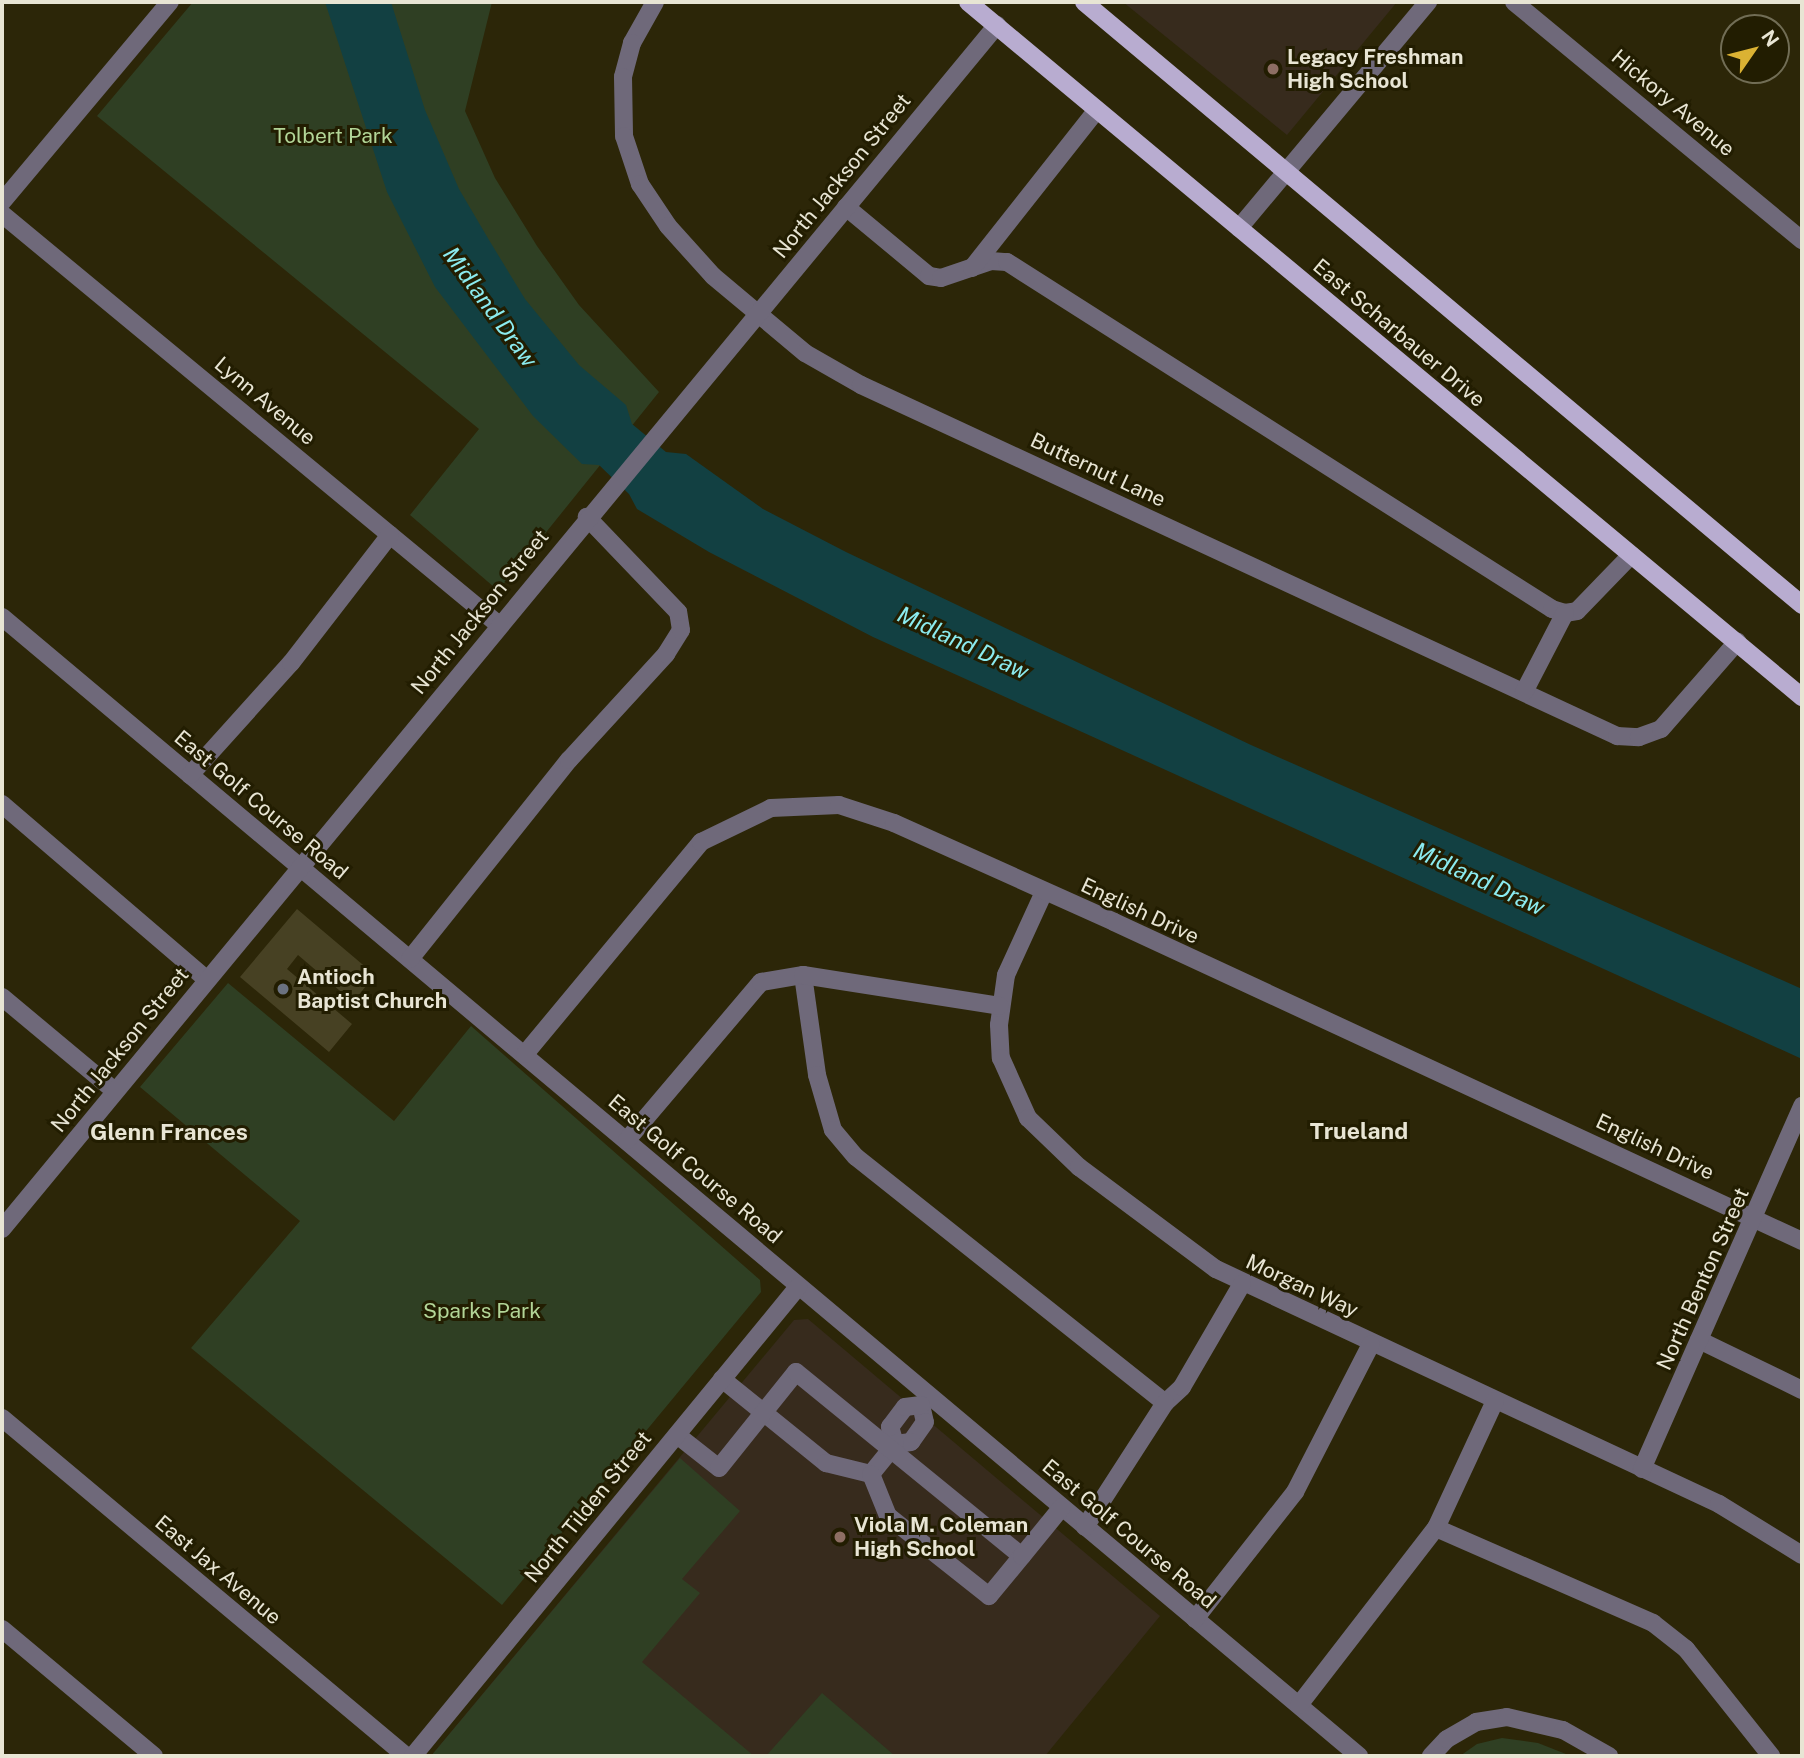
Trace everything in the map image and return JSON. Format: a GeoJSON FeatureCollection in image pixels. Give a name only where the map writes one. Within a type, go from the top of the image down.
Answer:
{"type":"FeatureCollection","features":[{"type":"Feature","properties":{"kind":"main road","name":"East Scharbauer Drive"},"geometry":{"type":"LineString","coordinates":[[968,2],[1802,697]]}},
{"type":"Feature","properties":{"kind":"main road"},"geometry":{"type":"LineString","coordinates":[[1084,2],[1289,170],[1802,604]]}},
{"type":"Feature","properties":{"kind":"street"},"geometry":{"type":"LineString","coordinates":[[2,202],[170,2]]}},
{"type":"Feature","properties":{"kind":"street","name":"Butternut Lane"},"geometry":{"type":"LineString","coordinates":[[655,2],[632,43],[623,77],[621,118],[627,151],[640,184],[661,217],[713,276],[756,315],[805,353],[861,385],[1617,736],[1639,737],[1661,729],[1737,642]]}},
{"type":"Feature","properties":{"kind":"street"},"geometry":{"type":"LineString","coordinates":[[1239,228],[1428,2]]}},
{"type":"Feature","properties":{"kind":"street","name":"Hickory Avenue"},"geometry":{"type":"LineString","coordinates":[[1514,2],[1802,240]]}},
{"type":"Feature","properties":{"kind":"street","name":"North Jackson Street"},"geometry":{"type":"LineString","coordinates":[[2,1230],[610,488],[997,26]]}},
{"type":"Feature","properties":{"kind":"street"},"geometry":{"type":"LineString","coordinates":[[972,268],[1097,110]]}},
{"type":"Feature","properties":{"kind":"street"},"geometry":{"type":"LineString","coordinates":[[846,208],[929,276],[941,278],[991,261],[1007,262],[1564,613]]}},
{"type":"Feature","properties":{"kind":"street","name":"Lynn Avenue"},"geometry":{"type":"LineString","coordinates":[[2,214],[499,625]]}},
{"type":"Feature","properties":{"kind":"street"},"geometry":{"type":"LineString","coordinates":[[410,959],[569,760],[666,654],[681,630],[678,612],[587,517]]}},
{"type":"Feature","properties":{"kind":"street"},"geometry":{"type":"LineString","coordinates":[[190,775],[291,663],[390,535]]}},
{"type":"Feature","properties":{"kind":"street"},"geometry":{"type":"LineString","coordinates":[[1524,692],[1564,613],[1587,604],[1631,555]]}},
{"type":"Feature","properties":{"kind":"street","name":"East Golf Course Road"},"geometry":{"type":"LineString","coordinates":[[2,617],[627,1140],[925,1401],[1062,1507],[1359,1756]]}},
{"type":"Feature","properties":{"kind":"street","name":"English Drive"},"geometry":{"type":"LineString","coordinates":[[525,1054],[692,851],[713,834],[759,811],[810,803],[855,809],[1044,892],[1802,1241]]}},
{"type":"Feature","properties":{"kind":"street"},"geometry":{"type":"LineString","coordinates":[[2,804],[207,980]]}},
{"type":"Feature","properties":{"kind":"street","name":"Morgan Way"},"geometry":{"type":"LineString","coordinates":[[1044,892],[1006,975],[1000,1006],[1001,1058],[1018,1101],[1042,1134],[1184,1250],[1242,1284],[1739,1515],[1802,1555]]}},
{"type":"Feature","properties":{"kind":"street"},"geometry":{"type":"LineString","coordinates":[[803,975],[817,1074],[833,1130],[848,1148],[1165,1403]]}},
{"type":"Feature","properties":{"kind":"street"},"geometry":{"type":"LineString","coordinates":[[627,1140],[761,982],[803,975],[1000,1006]]}},
{"type":"Feature","properties":{"kind":"street"},"geometry":{"type":"LineString","coordinates":[[2,997],[115,1091]]}},
{"type":"Feature","properties":{"kind":"street","name":"North Benton Street"},"geometry":{"type":"LineString","coordinates":[[1642,1469],[1756,1218],[1802,1106]]}},
{"type":"Feature","properties":{"kind":"street"},"geometry":{"type":"LineString","coordinates":[[1085,1527],[1165,1403],[1182,1387],[1242,1284]]}},
{"type":"Feature","properties":{"kind":"street","name":"North Tilden Street"},"geometry":{"type":"LineString","coordinates":[[412,1756],[798,1287]]}},
{"type":"Feature","properties":{"kind":"street"},"geometry":{"type":"LineString","coordinates":[[1699,1340],[1802,1390]]}},
{"type":"Feature","properties":{"kind":"street"},"geometry":{"type":"LineString","coordinates":[[1195,1619],[1295,1492],[1371,1344]]}},
{"type":"Feature","properties":{"kind":"street"},"geometry":{"type":"LineString","coordinates":[[677,1435],[719,1468],[796,1372],[893,1447],[1022,1556]]}},
{"type":"Feature","properties":{"kind":"street"},"geometry":{"type":"LineString","coordinates":[[722,1378],[826,1463],[871,1474]]}},
{"type":"Feature","properties":{"kind":"street"},"geometry":{"type":"LineString","coordinates":[[871,1474],[893,1447],[911,1442],[925,1422],[925,1401],[905,1407],[890,1427],[893,1447]]}},
{"type":"Feature","properties":{"kind":"street"},"geometry":{"type":"LineString","coordinates":[[1299,1705],[1436,1528],[1495,1401]]}},
{"type":"Feature","properties":{"kind":"street","name":"East Jax Avenue"},"geometry":{"type":"LineString","coordinates":[[2,1418],[406,1756]]}},
{"type":"Feature","properties":{"kind":"street"},"geometry":{"type":"LineString","coordinates":[[871,1474],[888,1516],[989,1596],[1062,1507]]}},
{"type":"Feature","properties":{"kind":"street"},"geometry":{"type":"LineString","coordinates":[[1436,1528],[1653,1623],[1686,1649],[1771,1756]]}},
{"type":"Feature","properties":{"kind":"street"},"geometry":{"type":"LineString","coordinates":[[2,1629],[154,1756]]}},
{"type":"Feature","properties":{"kind":"street"},"geometry":{"type":"LineString","coordinates":[[1431,1756],[1447,1740],[1476,1721],[1507,1717],[1563,1730],[1609,1756]]}},
{"type":"Feature","properties":{"kind":"shaded area","name":"Legacy Freshman High School"},"geometry":{"type":"Polygon","coordinates":[[[1123,2],[1397,2],[1287,135],[1123,2]]]}},
{"type":"Feature","properties":{"kind":"shaded area","name":"Viola M. Coleman High School"},"geometry":{"type":"Polygon","coordinates":[[[808,1319],[1160,1616],[1045,1756],[431,1756],[794,1320],[808,1319]]]}},
{"type":"Feature","properties":{"kind":"green space","name":"Tolbert Park"},"geometry":{"type":"Polygon","coordinates":[[[193,2],[492,2],[465,111],[495,178],[537,246],[579,305],[659,392],[506,582],[494,587],[410,515],[479,429],[97,116],[193,2]]]}},
{"type":"Feature","properties":{"kind":"green space","name":"Sparks Park"},"geometry":{"type":"Polygon","coordinates":[[[228,983],[394,1121],[471,1026],[760,1280],[761,1292],[502,1605],[191,1348],[300,1221],[140,1087],[228,983]]]}},
{"type":"Feature","properties":{"kind":"green space"},"geometry":{"type":"Polygon","coordinates":[[[680,1458],[740,1511],[682,1579],[700,1593],[642,1662],[754,1756],[431,1756],[680,1458]]]}},
{"type":"Feature","properties":{"kind":"green space"},"geometry":{"type":"Polygon","coordinates":[[[822,1693],[895,1756],[766,1756],[822,1693]]]}},
{"type":"Feature","properties":{"kind":"green space"},"geometry":{"type":"Polygon","coordinates":[[[1502,1738],[1538,1743],[1571,1756],[1460,1756],[1477,1744],[1502,1738]]]}},
{"type":"Feature","properties":{"kind":"water","name":"Midland Draw"},"geometry":{"type":"Polygon","coordinates":[[[325,2],[391,2],[425,110],[459,189],[525,299],[579,365],[626,405],[632,424],[666,452],[686,454],[763,509],[846,552],[1251,745],[1802,989],[1802,1059],[873,637],[709,552],[637,509],[629,494],[599,465],[582,464],[533,416],[435,287],[387,192],[325,2]]]}},
{"type":"Feature","properties":{"kind":"building","name":"Antioch Baptist Church"},"geometry":{"type":"Polygon","coordinates":[[[297,909],[375,975],[353,1002],[298,955],[287,969],[352,1024],[329,1052],[240,977],[297,909]]]}},
{"type":"Feature","properties":{"kind":"place","name":"Legacy Freshman High School"},"geometry":{"type":"Point","coordinates":[1273,69]}},
{"type":"Feature","properties":{"kind":"place","name":"Antioch Baptist Church"},"geometry":{"type":"Point","coordinates":[283,989]}},
{"type":"Feature","properties":{"kind":"place","name":"Viola M. Coleman High School"},"geometry":{"type":"Point","coordinates":[840,1537]}},
{"type":"Feature","properties":{"kind":"district","name":"Trueland"},"geometry":{"type":"Point","coordinates":[1359,1131]}},
{"type":"Feature","properties":{"kind":"district","name":"Glenn Frances"},"geometry":{"type":"Point","coordinates":[169,1132]}}]}
